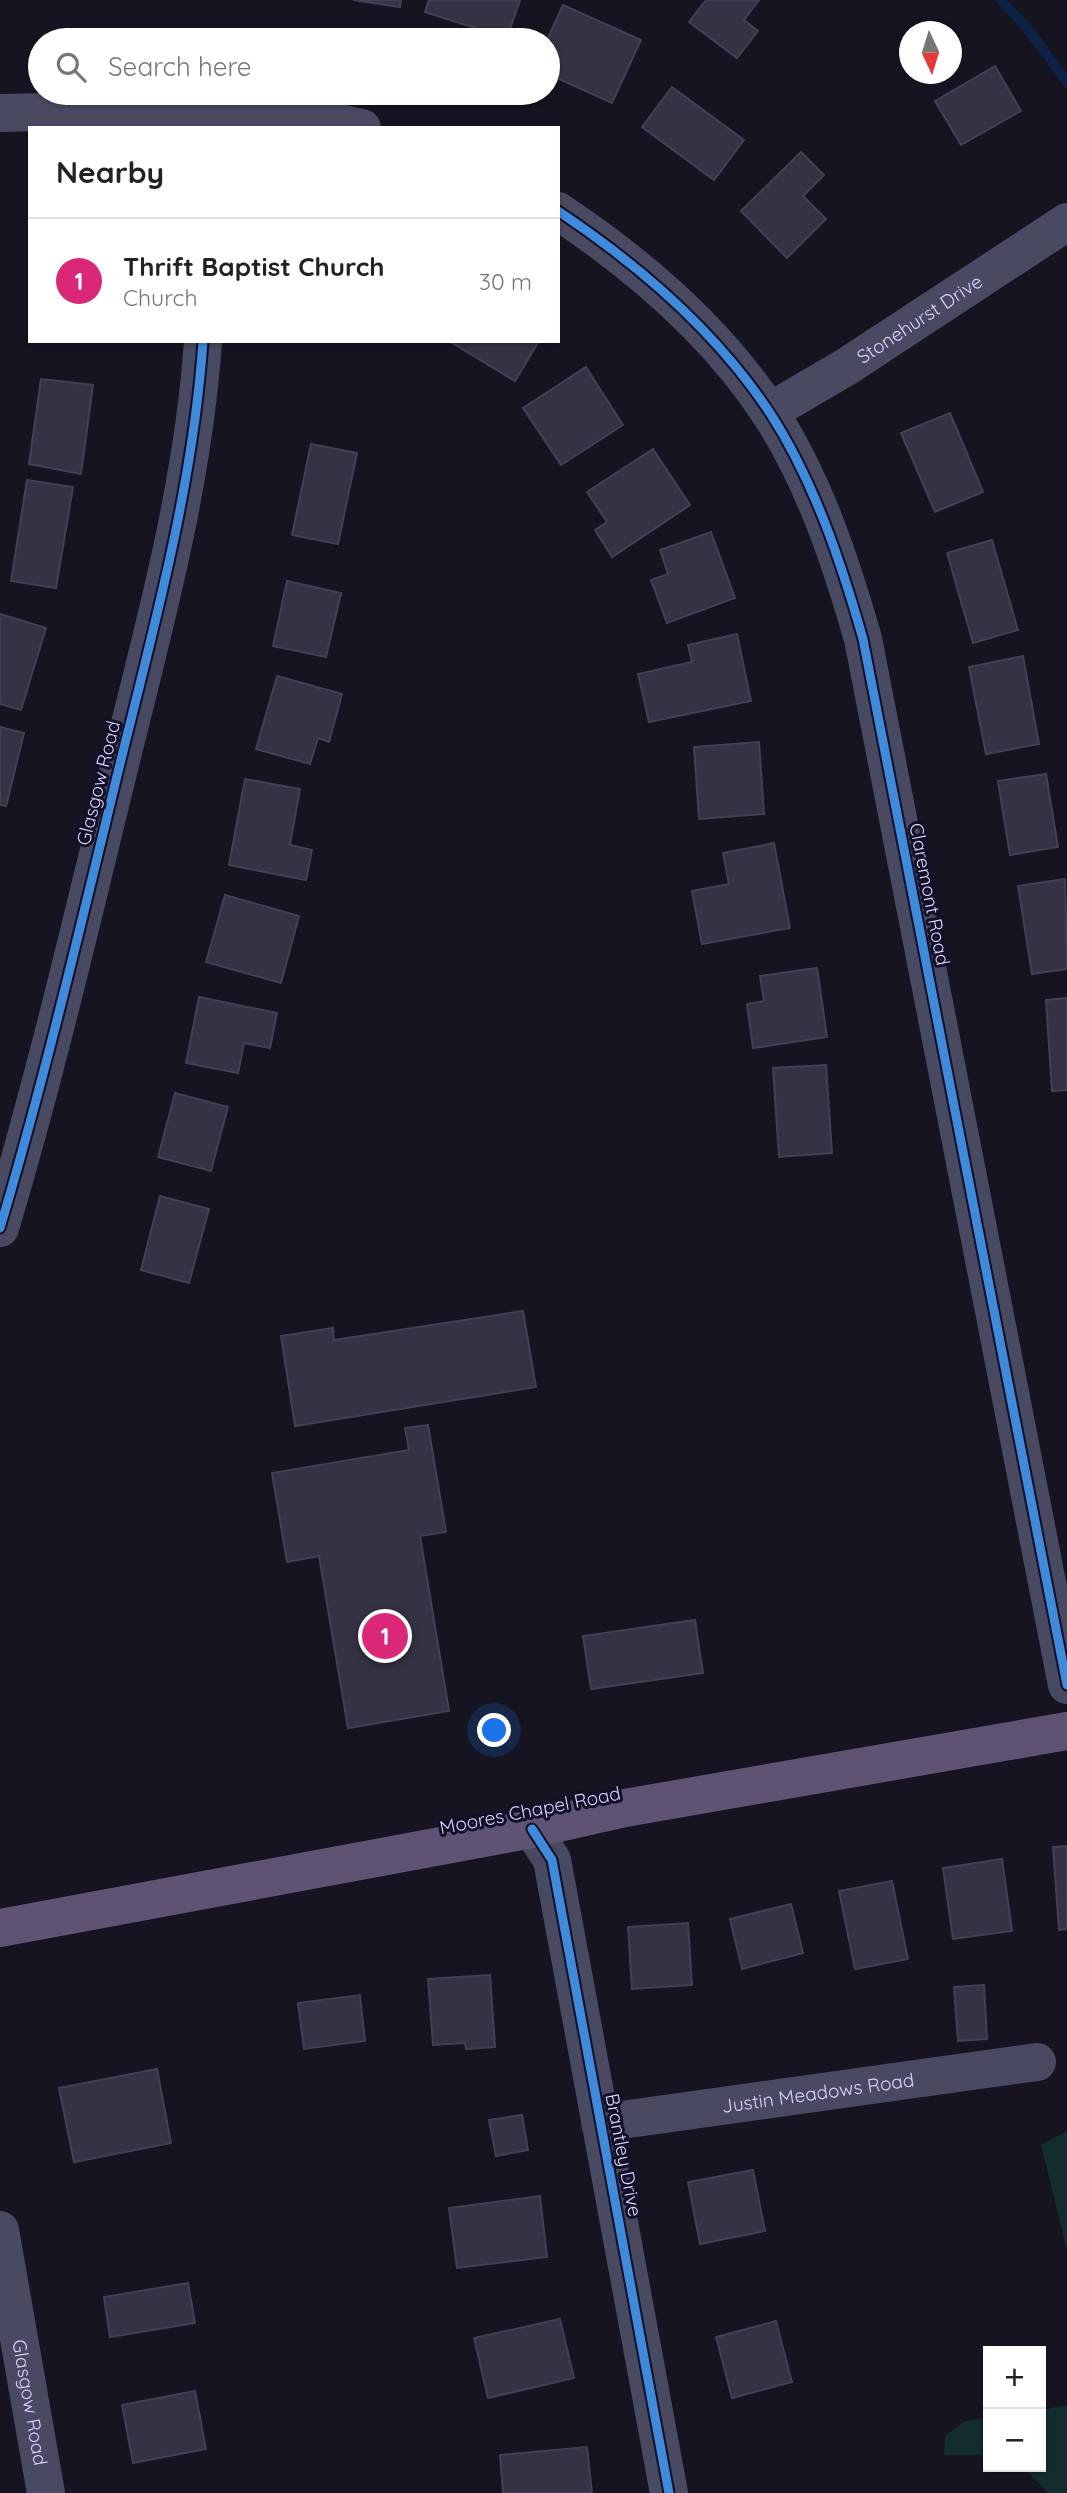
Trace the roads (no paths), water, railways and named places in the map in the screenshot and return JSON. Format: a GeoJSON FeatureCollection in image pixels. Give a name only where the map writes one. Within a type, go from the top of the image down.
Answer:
{"type":"FeatureCollection","features":[{"type":"Feature","properties":{"kind":"main road","name":"Moores Chapel Road"},"geometry":{"type":"LineString","coordinates":[[0,1928],[532,1829],[625,1808],[1067,1731]]}},
{"type":"Feature","properties":{"kind":"street"},"geometry":{"type":"LineString","coordinates":[[0,113],[194,118],[230,108],[318,118],[353,126]]}},
{"type":"Feature","properties":{"kind":"street","name":"Claremont Road"},"geometry":{"type":"LineString","coordinates":[[560,212],[610,246],[671,298],[719,348],[769,412],[799,463],[842,565],[863,639],[1067,1685]]}},
{"type":"Feature","properties":{"kind":"street","name":"Stonehurst Drive"},"geometry":{"type":"LineString","coordinates":[[769,412],[846,367],[1067,222]]}},
{"type":"Feature","properties":{"kind":"street","name":"Glasgow Road"},"geometry":{"type":"LineString","coordinates":[[0,1228],[33,1118],[155,620],[184,488],[199,401],[202,343]]}},
{"type":"Feature","properties":{"kind":"street","name":"Brantley Drive"},"geometry":{"type":"LineString","coordinates":[[532,1829],[552,1860],[669,2493]]}},
{"type":"Feature","properties":{"kind":"street","name":"Justin Meadows Road"},"geometry":{"type":"LineString","coordinates":[[600,2123],[1037,2063]]}},
{"type":"Feature","properties":{"kind":"street","name":"Glasgow Road"},"geometry":{"type":"LineString","coordinates":[[0,2230],[46,2493]]}},
{"type":"Feature","properties":{"kind":"waterway"},"geometry":{"type":"LineString","coordinates":[[1001,0],[1028,29],[1067,82]]}},
{"type":"Feature","properties":{"kind":"place","name":"Thrift Baptist Church"},"geometry":{"type":"Point","coordinates":[385,1636]}}]}
